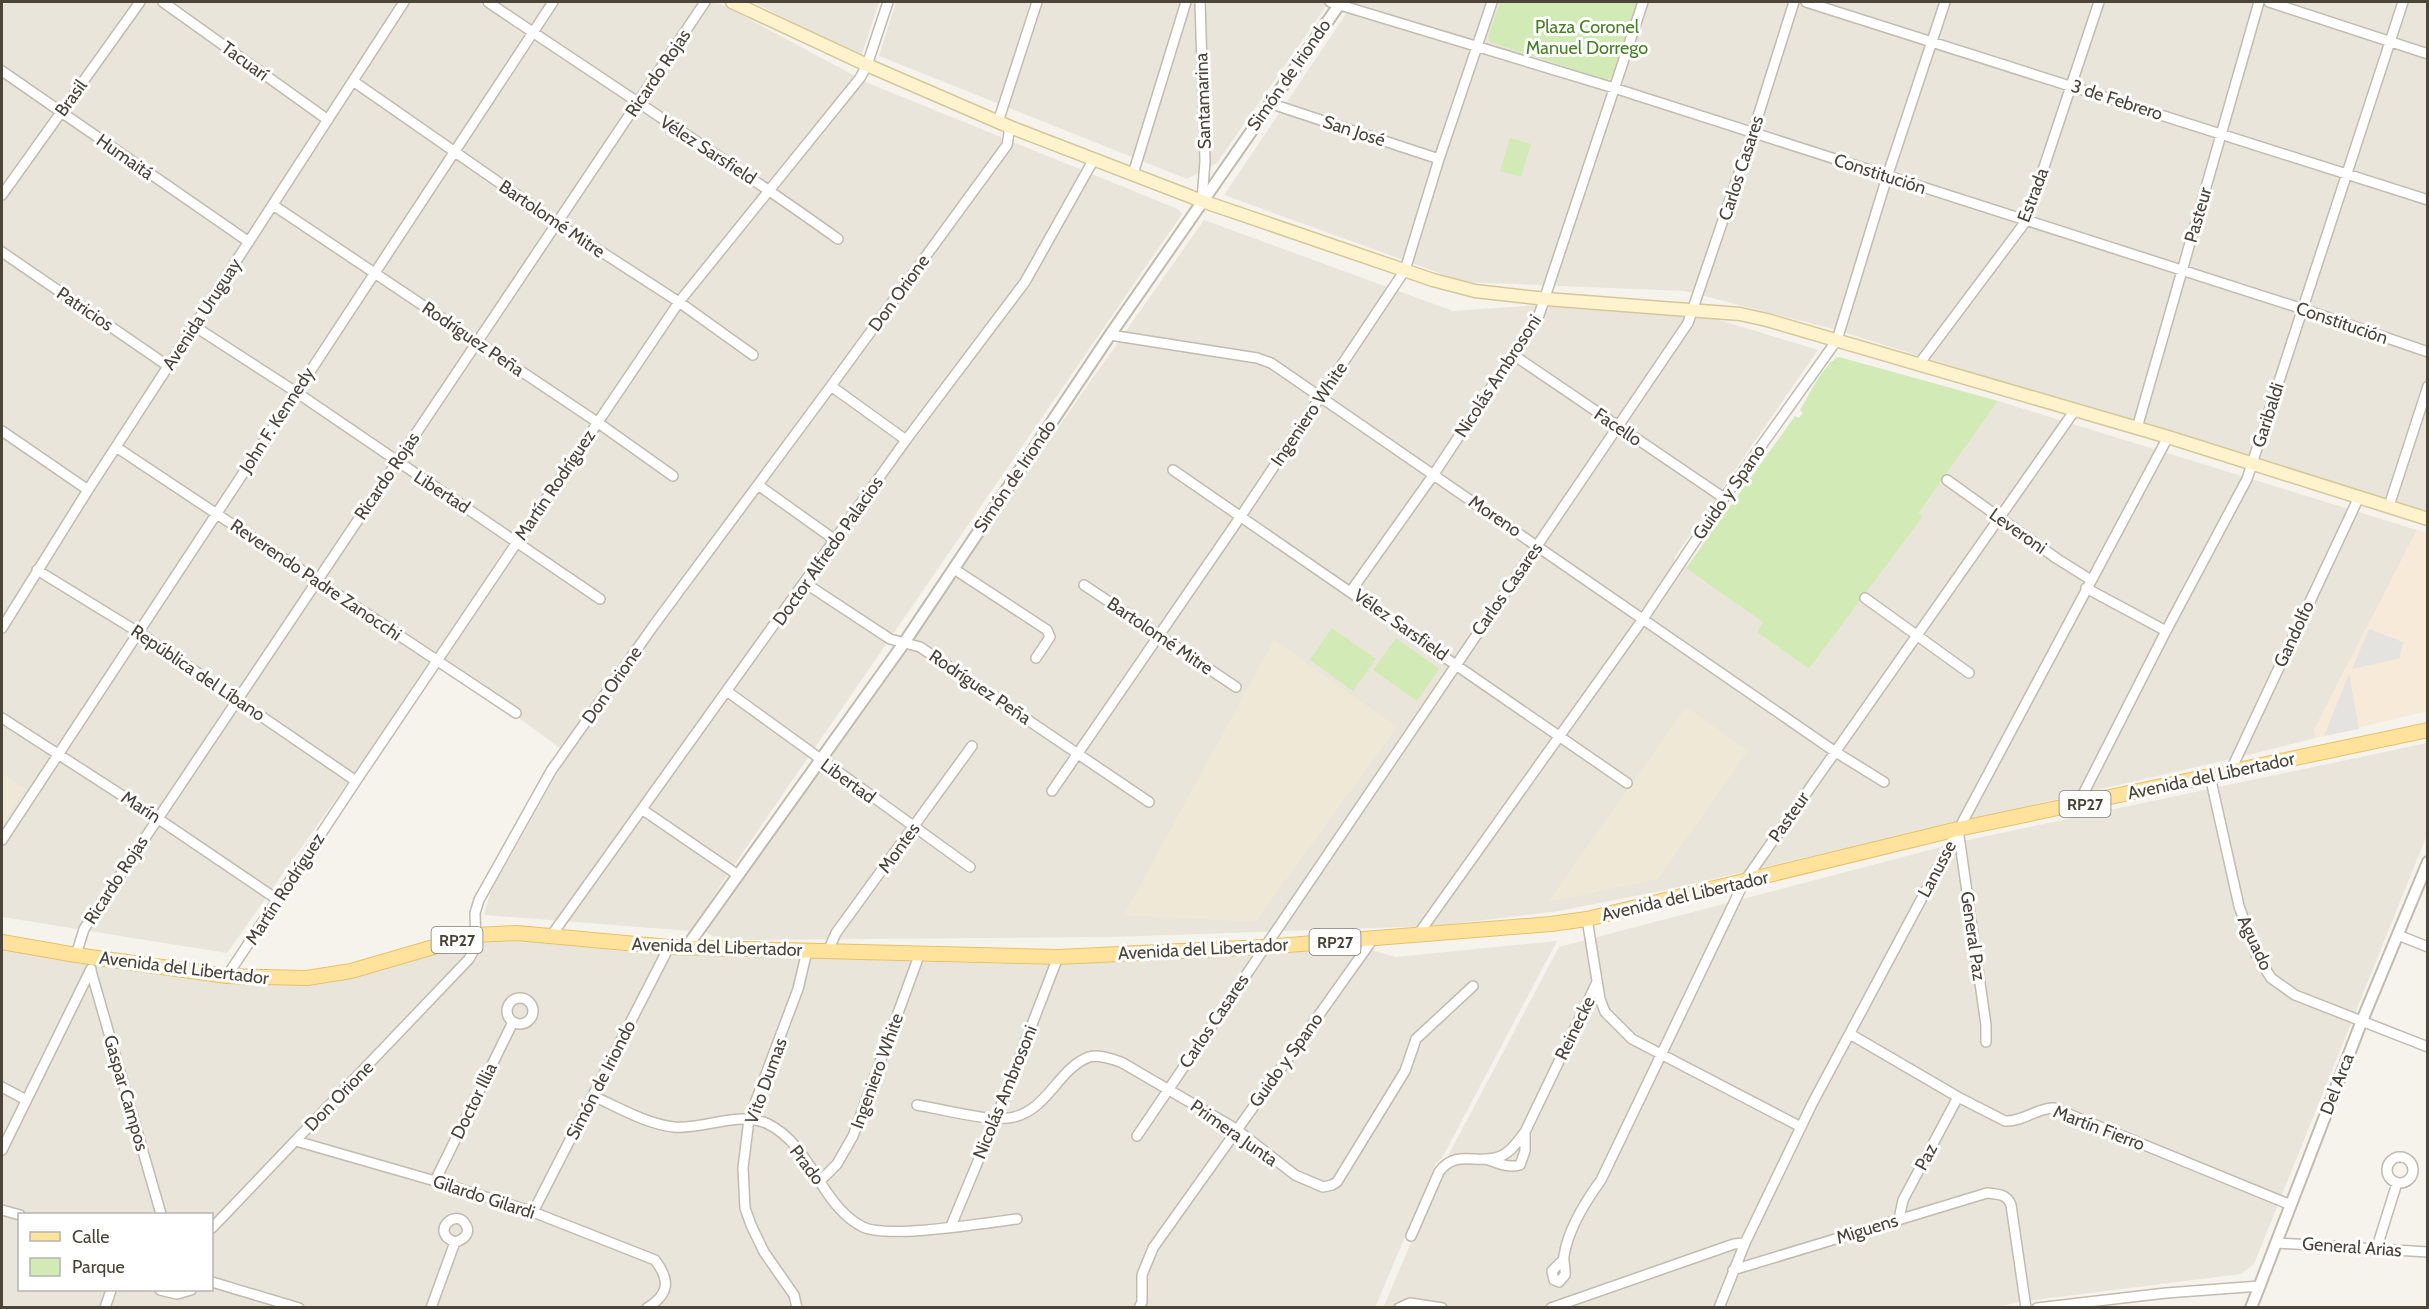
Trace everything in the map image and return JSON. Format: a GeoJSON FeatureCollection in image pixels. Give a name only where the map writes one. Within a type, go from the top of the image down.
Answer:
{"type":"FeatureCollection","features":[{"type":"Feature","properties":{"kind":"main road"},"geometry":{"type":"LineString","coordinates":[[732,2],[867,65],[1010,127],[1202,201],[1455,287],[1546,299],[1740,314],[1837,340],[2168,437],[2427,519]]}},
{"type":"Feature","properties":{"kind":"main road","name":"Avenida del Libertador"},"geometry":{"type":"LineString","coordinates":[[2,942],[76,955],[92,964],[227,976],[307,978],[332,975],[475,935],[517,933],[686,948],[1058,957],[1263,947],[1417,936],[1587,919],[1958,830],[2427,730]]}},
{"type":"Feature","properties":{"kind":"street","name":"Brasil"},"geometry":{"type":"LineString","coordinates":[[2,195],[140,2]]}},
{"type":"Feature","properties":{"kind":"street","name":"Tacuarí"},"geometry":{"type":"LineString","coordinates":[[162,2],[328,120]]}},
{"type":"Feature","properties":{"kind":"street","name":"Avenida Uruguay"},"geometry":{"type":"LineString","coordinates":[[2,628],[88,490],[404,2]]}},
{"type":"Feature","properties":{"kind":"street","name":"Vélez Sarsfield"},"geometry":{"type":"LineString","coordinates":[[488,2],[637,104],[769,189],[838,239]]}},
{"type":"Feature","properties":{"kind":"street","name":"John F. Kennedy"},"geometry":{"type":"LineString","coordinates":[[2,840],[553,2]]}},
{"type":"Feature","properties":{"kind":"street","name":"Ricardo Rojas"},"geometry":{"type":"LineString","coordinates":[[76,955],[84,929],[705,2]]}},
{"type":"Feature","properties":{"kind":"street","name":"Martín Rodríguez"},"geometry":{"type":"LineString","coordinates":[[227,976],[679,302],[860,78],[867,65],[888,2]]}},
{"type":"Feature","properties":{"kind":"street"},"geometry":{"type":"LineString","coordinates":[[998,122],[1037,2]]}},
{"type":"Feature","properties":{"kind":"street"},"geometry":{"type":"LineString","coordinates":[[1133,174],[1186,2]]}},
{"type":"Feature","properties":{"kind":"street","name":"Santamarina"},"geometry":{"type":"LineString","coordinates":[[1200,2],[1205,161],[1202,201]]}},
{"type":"Feature","properties":{"kind":"street","name":"Simón de Iriondo"},"geometry":{"type":"LineString","coordinates":[[686,948],[904,643],[1336,2]]}},
{"type":"Feature","properties":{"kind":"street","name":"Constitución"},"geometry":{"type":"LineString","coordinates":[[1336,2],[1753,132],[2181,272],[2303,309],[2427,352]]}},
{"type":"Feature","properties":{"kind":"street","name":"Ingeniero White"},"geometry":{"type":"LineString","coordinates":[[1052,791],[1160,636],[1405,270],[1439,159],[1492,2]]}},
{"type":"Feature","properties":{"kind":"street","name":"Nicolás Ambrosoni"},"geometry":{"type":"LineString","coordinates":[[1351,591],[1434,474],[1539,315],[1643,2]]}},
{"type":"Feature","properties":{"kind":"street","name":"Carlos Casares"},"geometry":{"type":"LineString","coordinates":[[1137,1136],[1688,323],[1753,132],[1794,2]]}},
{"type":"Feature","properties":{"kind":"street","name":"3 de Febrero"},"geometry":{"type":"LineString","coordinates":[[1806,2],[2427,200]]}},
{"type":"Feature","properties":{"kind":"street","name":"Guido y Spano"},"geometry":{"type":"LineString","coordinates":[[1417,936],[1643,619],[1724,498],[1837,340],[1887,177],[1945,2]]}},
{"type":"Feature","properties":{"kind":"street","name":"Estrada"},"geometry":{"type":"LineString","coordinates":[[1919,364],[2026,221],[2099,2]]}},
{"type":"Feature","properties":{"kind":"street","name":"Pasteur"},"geometry":{"type":"LineString","coordinates":[[2137,428],[2259,2]]}},
{"type":"Feature","properties":{"kind":"street"},"geometry":{"type":"LineString","coordinates":[[2269,2],[2427,54]]}},
{"type":"Feature","properties":{"kind":"street","name":"Garibaldi"},"geometry":{"type":"LineString","coordinates":[[2077,806],[2247,479],[2403,2]]}},
{"type":"Feature","properties":{"kind":"street","name":"Humaitá"},"geometry":{"type":"LineString","coordinates":[[2,71],[249,242]]}},
{"type":"Feature","properties":{"kind":"street","name":"Bartolomé Mitre"},"geometry":{"type":"LineString","coordinates":[[352,81],[556,223],[679,302],[753,355]]}},
{"type":"Feature","properties":{"kind":"street","name":"San José"},"geometry":{"type":"LineString","coordinates":[[1269,103],[1439,159]]}},
{"type":"Feature","properties":{"kind":"street","name":"Don Orione"},"geometry":{"type":"LineString","coordinates":[[213,1227],[469,959],[476,946],[476,913],[479,900],[551,771],[654,625],[1007,145],[1010,127]]}},
{"type":"Feature","properties":{"kind":"street","name":"Doctor Alfredo Palacios"},"geometry":{"type":"LineString","coordinates":[[551,936],[728,692],[906,440],[1025,282],[1094,159]]}},
{"type":"Feature","properties":{"kind":"street","name":"Rodríguez Peña"},"geometry":{"type":"LineString","coordinates":[[273,205],[597,422],[673,476]]}},
{"type":"Feature","properties":{"kind":"street","name":"Patricios"},"geometry":{"type":"LineString","coordinates":[[2,252],[168,366]]}},
{"type":"Feature","properties":{"kind":"street","name":"Libertad"},"geometry":{"type":"LineString","coordinates":[[194,326],[296,392],[600,599]]}},
{"type":"Feature","properties":{"kind":"street","name":"Moreno"},"geometry":{"type":"LineString","coordinates":[[1110,335],[1257,358],[1271,363],[1834,751],[1884,782]]}},
{"type":"Feature","properties":{"kind":"street","name":"Facello"},"geometry":{"type":"LineString","coordinates":[[1512,354],[1724,498]]}},
{"type":"Feature","properties":{"kind":"street"},"geometry":{"type":"LineString","coordinates":[[831,386],[906,440]]}},
{"type":"Feature","properties":{"kind":"street"},"geometry":{"type":"LineString","coordinates":[[2389,506],[2427,386]]}},
{"type":"Feature","properties":{"kind":"street","name":"Pasteur"},"geometry":{"type":"LineString","coordinates":[[1563,1260],[1571,1232],[1589,1196],[1601,1180],[1744,882],[2075,410]]}},
{"type":"Feature","properties":{"kind":"street"},"geometry":{"type":"LineString","coordinates":[[2,430],[88,490]]}},
{"type":"Feature","properties":{"kind":"street","name":"Lanusse"},"geometry":{"type":"LineString","coordinates":[[1719,1308],[1745,1243],[1801,1127],[2168,437]]}},
{"type":"Feature","properties":{"kind":"street","name":"Reverendo Padre Zanocchi"},"geometry":{"type":"LineString","coordinates":[[116,447],[516,713]]}},
{"type":"Feature","properties":{"kind":"street","name":"Vélez Sarsfield"},"geometry":{"type":"LineString","coordinates":[[1173,470],[1627,783]]}},
{"type":"Feature","properties":{"kind":"street","name":"Leveroni"},"geometry":{"type":"LineString","coordinates":[[1947,480],[2088,584],[2166,631]]}},
{"type":"Feature","properties":{"kind":"street"},"geometry":{"type":"LineString","coordinates":[[758,485],[835,540]]}},
{"type":"Feature","properties":{"kind":"street","name":"Gandolfo"},"geometry":{"type":"LineString","coordinates":[[2230,772],[2359,497]]}},
{"type":"Feature","properties":{"kind":"street"},"geometry":{"type":"LineString","coordinates":[[954,568],[1047,630],[1050,637],[1036,658]]}},
{"type":"Feature","properties":{"kind":"street","name":"República del Líbano"},"geometry":{"type":"LineString","coordinates":[[37,570],[138,632],[356,781]]}},
{"type":"Feature","properties":{"kind":"street","name":"Rodríguez Peña"},"geometry":{"type":"LineString","coordinates":[[805,583],[890,639],[920,647],[1149,802]]}},
{"type":"Feature","properties":{"kind":"street","name":"Bartolomé Mitre"},"geometry":{"type":"LineString","coordinates":[[1084,585],[1236,687]]}},
{"type":"Feature","properties":{"kind":"street"},"geometry":{"type":"LineString","coordinates":[[1865,598],[1969,673]]}},
{"type":"Feature","properties":{"kind":"street"},"geometry":{"type":"LineString","coordinates":[[2,607],[11,613]]}},
{"type":"Feature","properties":{"kind":"street","name":"Libertad"},"geometry":{"type":"LineString","coordinates":[[728,692],[970,867]]}},
{"type":"Feature","properties":{"kind":"street","name":"Marín"},"geometry":{"type":"LineString","coordinates":[[2,718],[158,818],[278,900]]}},
{"type":"Feature","properties":{"kind":"street","name":"Montes"},"geometry":{"type":"LineString","coordinates":[[828,951],[836,933],[972,746]]}},
{"type":"Feature","properties":{"kind":"street","name":"Aguado"},"geometry":{"type":"LineString","coordinates":[[2210,776],[2238,906],[2262,965],[2271,978],[2288,991],[2361,1023],[2427,1047]]}},
{"type":"Feature","properties":{"kind":"street"},"geometry":{"type":"LineString","coordinates":[[643,810],[738,874]]}},
{"type":"Feature","properties":{"kind":"street","name":"General Paz"},"geometry":{"type":"LineString","coordinates":[[1958,830],[1986,1024],[1986,1042]]}},
{"type":"Feature","properties":{"kind":"street","name":"Del Arca"},"geometry":{"type":"LineString","coordinates":[[2251,1308],[2361,1023],[2427,862]]}},
{"type":"Feature","properties":{"kind":"street","name":"Reinecke"},"geometry":{"type":"LineString","coordinates":[[1489,1160],[1503,1155],[1514,1146],[1524,1132],[1597,982],[1587,919]]}},
{"type":"Feature","properties":{"kind":"street"},"geometry":{"type":"LineString","coordinates":[[2398,935],[2427,947]]}},
{"type":"Feature","properties":{"kind":"street","name":"Guido y Spano"},"geometry":{"type":"LineString","coordinates":[[1143,1306],[1142,1275],[1153,1248],[1373,939]]}},
{"type":"Feature","properties":{"kind":"street","name":"Simón de Iriondo"},"geometry":{"type":"LineString","coordinates":[[533,1212],[669,947]]}},
{"type":"Feature","properties":{"kind":"street","name":"Vito Dumas"},"geometry":{"type":"LineString","coordinates":[[797,1308],[794,1295],[756,1237],[745,1208],[743,1168],[749,1119],[798,989],[807,951]]}},
{"type":"Feature","properties":{"kind":"street","name":"Ingeniero White"},"geometry":{"type":"LineString","coordinates":[[820,1181],[837,1164],[853,1136],[920,953]]}},
{"type":"Feature","properties":{"kind":"street","name":"Nicolás Ambrosoni"},"geometry":{"type":"LineString","coordinates":[[951,1226],[996,1118],[1058,957]]}},
{"type":"Feature","properties":{"kind":"street"},"geometry":{"type":"LineString","coordinates":[[2,1150],[92,964]]}},
{"type":"Feature","properties":{"kind":"street","name":"Gaspar Campos"},"geometry":{"type":"LineString","coordinates":[[92,964],[160,1213]]}},
{"type":"Feature","properties":{"kind":"street"},"geometry":{"type":"LineString","coordinates":[[1597,982],[1605,1012],[1616,1026],[1632,1039],[1801,1127]]}},
{"type":"Feature","properties":{"kind":"street","name":"Primera Junta"},"geometry":{"type":"LineString","coordinates":[[917,1105],[996,1118],[1014,1117],[1034,1109],[1076,1065],[1090,1057],[1105,1057],[1121,1062],[1168,1088],[1236,1129],[1295,1175],[1323,1188],[1337,1182],[1405,1071],[1416,1039],[1473,986]]}},
{"type":"Feature","properties":{"kind":"street","name":"Doctor Illia"},"geometry":{"type":"LineString","coordinates":[[435,1181],[513,1022]]}},
{"type":"Feature","properties":{"kind":"street","name":"Martín Fierro"},"geometry":{"type":"LineString","coordinates":[[1850,1034],[1958,1097],[2005,1121],[2012,1121],[2038,1110],[2054,1108],[2291,1205]]}},
{"type":"Feature","properties":{"kind":"street"},"geometry":{"type":"LineString","coordinates":[[2,1087],[26,1100]]}},
{"type":"Feature","properties":{"kind":"street","name":"Prado"},"geometry":{"type":"LineString","coordinates":[[593,1096],[657,1124],[675,1127],[749,1119],[769,1124],[784,1136],[810,1165],[838,1208],[851,1220],[865,1228],[892,1232],[1017,1220]]}},
{"type":"Feature","properties":{"kind":"street","name":"Paz"},"geometry":{"type":"LineString","coordinates":[[1899,1219],[1903,1200],[1958,1097]]}},
{"type":"Feature","properties":{"kind":"street","name":"Reinecke"},"geometry":{"type":"LineString","coordinates":[[1411,1236],[1439,1172],[1445,1164],[1455,1159],[1489,1160],[1513,1167],[1520,1165],[1525,1151],[1524,1132]]}},
{"type":"Feature","properties":{"kind":"street","name":"Gilardo Gilardi"},"geometry":{"type":"LineString","coordinates":[[296,1141],[533,1212],[655,1260],[663,1271],[666,1281],[665,1290],[660,1298],[647,1308]]}},
{"type":"Feature","properties":{"kind":"street"},"geometry":{"type":"LineString","coordinates":[[2377,1247],[2397,1183]]}},
{"type":"Feature","properties":{"kind":"street","name":"Miguens"},"geometry":{"type":"LineString","coordinates":[[1733,1270],[1987,1193],[2002,1194],[2011,1205],[2026,1308]]}},
{"type":"Feature","properties":{"kind":"street"},"geometry":{"type":"LineString","coordinates":[[2,1210],[18,1214]]}},
{"type":"Feature","properties":{"kind":"street"},"geometry":{"type":"LineString","coordinates":[[431,1308],[455,1242]]}},
{"type":"Feature","properties":{"kind":"street","name":"General Arias"},"geometry":{"type":"LineString","coordinates":[[2277,1242],[2427,1252]]}},
{"type":"Feature","properties":{"kind":"street"},"geometry":{"type":"LineString","coordinates":[[1551,1308],[1714,1250],[1745,1243]]}},
{"type":"Feature","properties":{"kind":"street"},"geometry":{"type":"LineString","coordinates":[[213,1282],[299,1308]]}},
{"type":"Feature","properties":{"kind":"street"},"geometry":{"type":"LineString","coordinates":[[2037,1308],[2166,1293],[2260,1286]]}},
{"type":"Feature","properties":{"kind":"street"},"geometry":{"type":"LineString","coordinates":[[105,1308],[111,1291]]}},
{"type":"Feature","properties":{"kind":"street"},"geometry":{"type":"LineString","coordinates":[[164,1291],[177,1294],[188,1291]]}},
{"type":"Feature","properties":{"kind":"street"},"geometry":{"type":"LineString","coordinates":[[1400,1307],[1410,1303],[1442,1308]]}},
{"type":"Feature","properties":{"kind":"shaded area"},"geometry":{"type":"Polygon","coordinates":[[[2,2],[707,2],[721,4],[868,83],[1178,209],[1182,214],[691,931],[484,915],[490,893],[568,754],[436,657],[227,953],[2,917],[2,2]]]}},
{"type":"Feature","properties":{"kind":"shaded area"},"geometry":{"type":"Polygon","coordinates":[[[753,2],[879,2],[861,57],[753,2]]]}},
{"type":"Feature","properties":{"kind":"shaded area"},"geometry":{"type":"Polygon","coordinates":[[[896,2],[1329,2],[1217,163],[1187,179],[879,56],[896,2]]]}},
{"type":"Feature","properties":{"kind":"shaded area"},"geometry":{"type":"Polygon","coordinates":[[[1354,2],[2427,2],[2427,514],[1833,329],[1685,291],[1464,282],[1224,195],[1354,2]]]}},
{"type":"Feature","properties":{"kind":"shaded area"},"geometry":{"type":"Polygon","coordinates":[[[1204,220],[1453,311],[1539,305],[1703,315],[1818,350],[1674,558],[1764,622],[1757,632],[1809,669],[1922,516],[1919,513],[1998,401],[2417,530],[2314,730],[2316,738],[2248,755],[1666,890],[1559,911],[1435,926],[1110,937],[719,940],[704,931],[1204,220]]]}},
{"type":"Feature","properties":{"kind":"shaded area"},"geometry":{"type":"Polygon","coordinates":[[[2417,530],[2427,533],[2427,711],[2316,738],[2314,730],[2417,530]]]}},
{"type":"Feature","properties":{"kind":"shaded area"},"geometry":{"type":"Polygon","coordinates":[[[2369,629],[2403,642],[2400,658],[2352,669],[2369,629]]]}},
{"type":"Feature","properties":{"kind":"shaded area"},"geometry":{"type":"Polygon","coordinates":[[[1274,640],[1397,727],[1255,922],[1124,915],[1274,640]]]}},
{"type":"Feature","properties":{"kind":"shaded area"},"geometry":{"type":"Polygon","coordinates":[[[2349,674],[2359,729],[2324,736],[2349,674]]]}},
{"type":"Feature","properties":{"kind":"shaded area"},"geometry":{"type":"Polygon","coordinates":[[[1686,707],[1748,751],[1658,879],[1548,902],[1686,707]]]}},
{"type":"Feature","properties":{"kind":"shaded area"},"geometry":{"type":"Polygon","coordinates":[[[2427,743],[2427,835],[2254,1264],[2241,1274],[2019,1302],[1995,1308],[1383,1308],[1450,1152],[1559,947],[1968,840],[2427,743]]]}},
{"type":"Feature","properties":{"kind":"shaded area"},"geometry":{"type":"Polygon","coordinates":[[[2,774],[25,789],[2,825],[2,774]]]}},
{"type":"Feature","properties":{"kind":"shaded area"},"geometry":{"type":"Polygon","coordinates":[[[518,940],[651,954],[1044,965],[1360,947],[1396,957],[1557,941],[1442,1158],[1436,1163],[1375,1308],[2,1307],[2,949],[82,963],[225,982],[301,985],[350,977],[464,943],[518,940]]]}},
{"type":"Feature","properties":{"kind":"green space","name":"Plaza Coronel Manuel Dorrego"},"geometry":{"type":"Polygon","coordinates":[[[1500,2],[1637,2],[1612,76],[1607,80],[1490,42],[1488,37],[1500,2]]]}},
{"type":"Feature","properties":{"kind":"green space"},"geometry":{"type":"Polygon","coordinates":[[[1510,138],[1531,144],[1521,177],[1500,171],[1510,138]]]}},
{"type":"Feature","properties":{"kind":"green space"},"geometry":{"type":"Polygon","coordinates":[[[1839,357],[1998,401],[1919,513],[1923,516],[1809,669],[1757,632],[1763,622],[1686,568],[1795,416],[1799,418],[1803,413],[1800,410],[1828,365],[1839,357]]]}},
{"type":"Feature","properties":{"kind":"green space"},"geometry":{"type":"Polygon","coordinates":[[[1332,628],[1376,659],[1353,691],[1310,660],[1332,628]]]}},
{"type":"Feature","properties":{"kind":"green space"},"geometry":{"type":"Polygon","coordinates":[[[1396,638],[1439,669],[1417,701],[1373,670],[1396,638]]]}}]}
